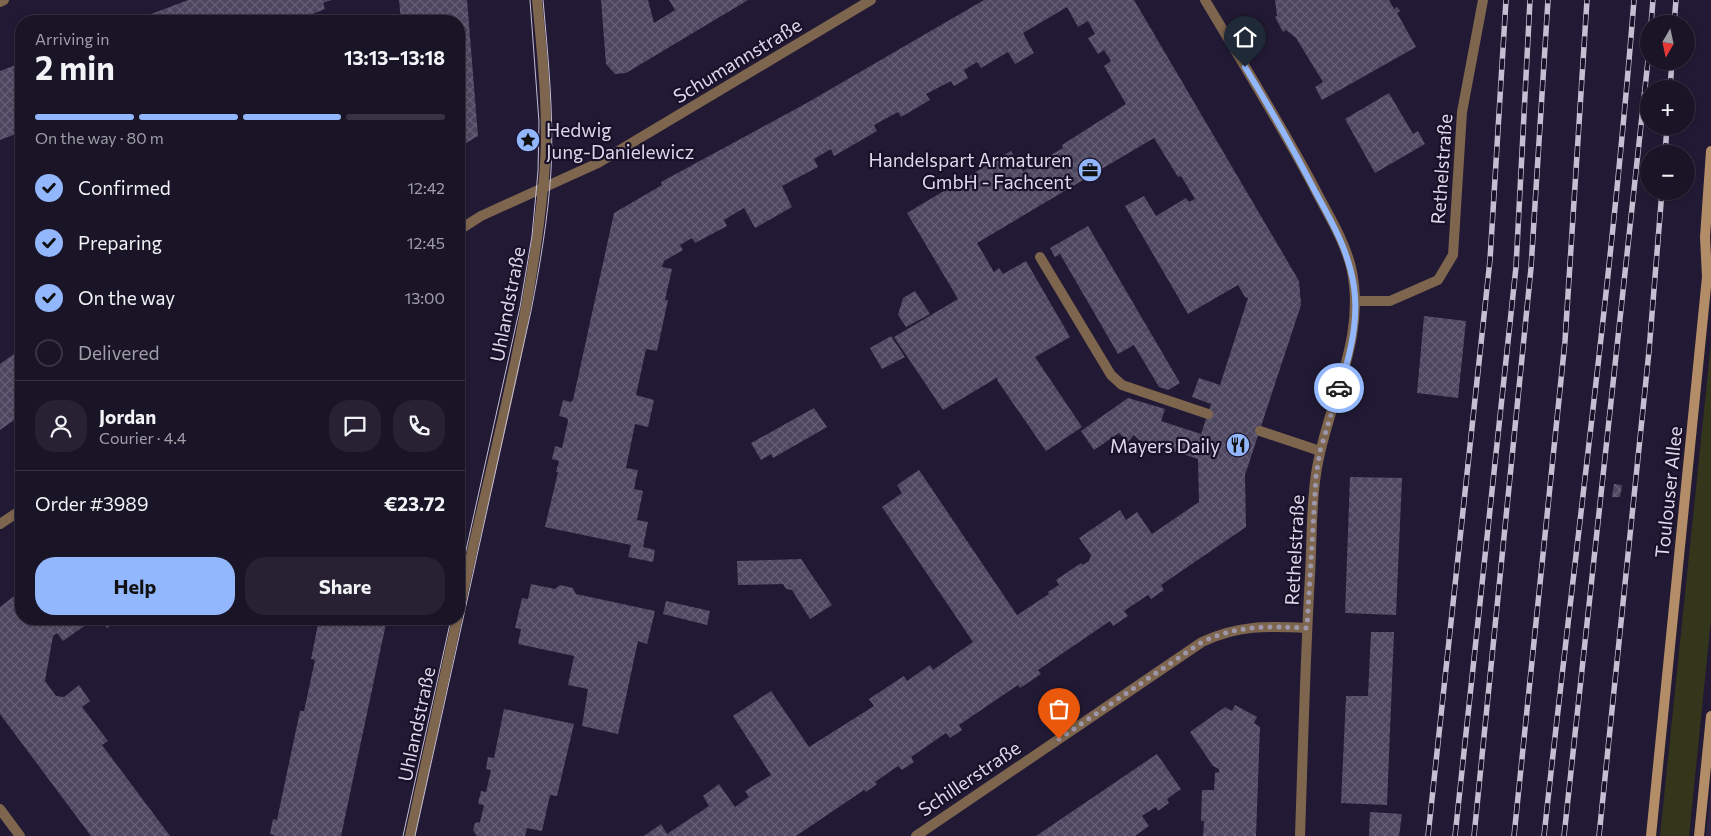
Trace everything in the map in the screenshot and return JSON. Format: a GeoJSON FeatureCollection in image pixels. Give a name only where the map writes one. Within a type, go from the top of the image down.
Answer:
{"type":"FeatureCollection","features":[{"type":"Feature","properties":{"kind":"main road","name":"Toulouser Allee"},"geometry":{"type":"LineString","coordinates":[[1651,836],[1709,273],[1705,237],[1711,152]]}},
{"type":"Feature","properties":{"kind":"main road"},"geometry":{"type":"LineString","coordinates":[[1699,836],[1711,716]]}},
{"type":"Feature","properties":{"kind":"street"},"geometry":{"type":"LineString","coordinates":[[0,2],[4,0]]}},
{"type":"Feature","properties":{"kind":"street","name":"Uhlandstraße"},"geometry":{"type":"LineString","coordinates":[[465,583],[518,344],[533,268],[544,187],[544,79],[537,0]]}},
{"type":"Feature","properties":{"kind":"street","name":"Schumannstraße"},"geometry":{"type":"LineString","coordinates":[[465,226],[481,216],[598,163],[871,0]]}},
{"type":"Feature","properties":{"kind":"street","name":"Rethelstraße"},"geometry":{"type":"LineString","coordinates":[[1205,0],[1285,133],[1345,248],[1351,268],[1355,302],[1350,354],[1320,451],[1316,476],[1307,628],[1300,836]]}},
{"type":"Feature","properties":{"kind":"street","name":"Rethelstraße"},"geometry":{"type":"LineString","coordinates":[[1355,302],[1390,301],[1438,280],[1453,255],[1462,112],[1483,0]]}},
{"type":"Feature","properties":{"kind":"street"},"geometry":{"type":"LineString","coordinates":[[1040,258],[1111,376],[1122,385],[1208,414]]}},
{"type":"Feature","properties":{"kind":"street"},"geometry":{"type":"LineString","coordinates":[[1260,431],[1320,451]]}},
{"type":"Feature","properties":{"kind":"street"},"geometry":{"type":"LineString","coordinates":[[0,524],[15,514]]}},
{"type":"Feature","properties":{"kind":"street","name":"Uhlandstraße"},"geometry":{"type":"LineString","coordinates":[[410,836],[456,625]]}},
{"type":"Feature","properties":{"kind":"street","name":"Schillerstraße"},"geometry":{"type":"LineString","coordinates":[[916,836],[1202,642],[1236,629],[1263,626],[1307,628]]}},
{"type":"Feature","properties":{"kind":"street"},"geometry":{"type":"LineString","coordinates":[[0,809],[20,836]]}},
{"type":"Feature","properties":{"kind":"shaded area"},"geometry":{"type":"Polygon","coordinates":[[[1711,787],[1711,836],[1706,836],[1711,787]]]}},
{"type":"Feature","properties":{"kind":"green space"},"geometry":{"type":"Polygon","coordinates":[[[1711,343],[1711,619],[1689,836],[1660,836],[1711,343]]]}},
{"type":"Feature","properties":{"kind":"building"},"geometry":{"type":"Polygon","coordinates":[[[188,0],[331,0],[323,3],[325,9],[310,15],[149,15],[188,0]]]}},
{"type":"Feature","properties":{"kind":"building"},"geometry":{"type":"Polygon","coordinates":[[[399,0],[467,0],[478,136],[465,144],[465,15],[400,15],[399,0]]]}},
{"type":"Feature","properties":{"kind":"building"},"geometry":{"type":"Polygon","coordinates":[[[601,0],[648,0],[654,23],[675,10],[669,0],[748,0],[626,73],[615,74],[606,64],[601,0]]]}},
{"type":"Feature","properties":{"kind":"building"},"geometry":{"type":"Polygon","coordinates":[[[984,0],[1134,0],[1299,281],[1301,305],[1245,475],[1246,527],[1161,585],[1164,590],[1151,599],[1148,595],[1124,611],[1128,616],[1113,626],[1110,621],[1038,670],[1041,674],[1020,688],[1018,685],[959,725],[962,730],[950,738],[946,733],[911,757],[914,762],[902,770],[898,766],[875,782],[877,784],[866,792],[864,790],[796,836],[644,836],[661,824],[667,834],[709,806],[703,796],[719,784],[735,807],[749,797],[745,791],[771,775],[733,716],[771,691],[809,747],[874,706],[869,699],[904,676],[907,681],[930,665],[933,670],[973,642],[882,507],[902,493],[897,485],[919,470],[1017,615],[1049,594],[1048,592],[1059,585],[1056,580],[1081,563],[1083,565],[1089,561],[1091,555],[1079,538],[1120,510],[1126,520],[1137,512],[1152,534],[1199,502],[1198,459],[1139,440],[1134,435],[1128,442],[1119,433],[1094,450],[1081,431],[1128,398],[1165,409],[1161,421],[1201,434],[1211,404],[1192,397],[1199,378],[1220,385],[1248,298],[1245,297],[1238,285],[1188,314],[1125,206],[1144,196],[1156,216],[1186,198],[1189,202],[1195,199],[1181,176],[1178,177],[1154,138],[977,243],[994,272],[999,268],[1003,274],[1026,261],[1070,337],[1035,357],[1082,427],[1046,451],[997,380],[998,377],[943,410],[894,337],[958,299],[907,213],[1011,151],[1023,171],[1063,148],[1062,145],[1126,104],[1104,66],[1111,61],[1104,50],[1098,54],[1088,38],[1095,34],[1088,21],[1078,27],[1067,7],[1023,33],[1034,53],[1015,64],[1008,52],[981,68],[977,62],[964,70],[968,78],[954,86],[951,81],[926,94],[930,100],[901,117],[898,112],[874,125],[877,131],[834,156],[831,149],[814,159],[818,167],[782,186],[792,207],[755,228],[744,208],[724,220],[727,226],[695,243],[692,238],[680,245],[683,250],[664,261],[662,267],[672,269],[665,300],[668,300],[657,351],[646,349],[636,395],[654,400],[648,427],[635,424],[626,468],[638,470],[634,489],[643,491],[637,520],[648,522],[643,547],[655,550],[653,562],[628,557],[631,545],[545,527],[558,472],[556,472],[559,461],[552,459],[555,446],[562,448],[568,421],[567,418],[559,416],[563,400],[571,402],[573,400],[614,213],[662,185],[661,182],[805,104],[984,0]]]}},
{"type":"Feature","properties":{"kind":"building"},"geometry":{"type":"Polygon","coordinates":[[[1275,0],[1389,0],[1394,9],[1397,7],[1400,11],[1397,13],[1416,47],[1322,100],[1315,87],[1323,82],[1296,38],[1286,30],[1283,32],[1275,17],[1277,16],[1275,0]]]}},
{"type":"Feature","properties":{"kind":"building"},"geometry":{"type":"Polygon","coordinates":[[[15,65],[15,134],[0,140],[0,71],[15,65]]]}},
{"type":"Feature","properties":{"kind":"building"},"geometry":{"type":"Polygon","coordinates":[[[1389,93],[1413,134],[1418,131],[1425,144],[1375,173],[1345,119],[1389,93]]]}},
{"type":"Feature","properties":{"kind":"building"},"geometry":{"type":"Polygon","coordinates":[[[1088,226],[1180,383],[1168,390],[1159,387],[1134,345],[1118,354],[1060,254],[1055,257],[1050,248],[1088,226]]]}},
{"type":"Feature","properties":{"kind":"building"},"geometry":{"type":"Polygon","coordinates":[[[915,291],[930,314],[906,327],[898,315],[903,298],[915,291]]]}},
{"type":"Feature","properties":{"kind":"building"},"geometry":{"type":"Polygon","coordinates":[[[1424,316],[1466,321],[1458,398],[1417,393],[1424,316]]]}},
{"type":"Feature","properties":{"kind":"building"},"geometry":{"type":"Polygon","coordinates":[[[891,336],[905,357],[882,369],[870,348],[891,336]]]}},
{"type":"Feature","properties":{"kind":"building"},"geometry":{"type":"Polygon","coordinates":[[[15,353],[15,419],[0,430],[0,364],[15,353]]]}},
{"type":"Feature","properties":{"kind":"building"},"geometry":{"type":"Polygon","coordinates":[[[814,408],[827,427],[773,458],[771,454],[761,460],[751,443],[814,408]]]}},
{"type":"Feature","properties":{"kind":"building"},"geometry":{"type":"Polygon","coordinates":[[[1350,477],[1402,478],[1396,615],[1345,613],[1350,477]]]}},
{"type":"Feature","properties":{"kind":"building"},"geometry":{"type":"Polygon","coordinates":[[[1614,484],[1622,485],[1620,497],[1612,497],[1614,484]]]}},
{"type":"Feature","properties":{"kind":"building"},"geometry":{"type":"Polygon","coordinates":[[[801,559],[832,605],[810,619],[792,590],[786,589],[783,584],[738,585],[737,561],[801,559]]]}},
{"type":"Feature","properties":{"kind":"building"},"geometry":{"type":"Polygon","coordinates":[[[531,584],[555,589],[560,585],[573,588],[576,594],[655,611],[647,644],[638,641],[618,734],[582,726],[588,689],[568,685],[574,656],[518,644],[521,629],[515,628],[522,598],[528,599],[531,584]]]}},
{"type":"Feature","properties":{"kind":"building"},"geometry":{"type":"Polygon","coordinates":[[[15,596],[15,625],[86,625],[63,641],[57,633],[53,636],[45,681],[56,696],[64,697],[79,685],[90,701],[82,707],[108,741],[102,745],[170,836],[91,836],[0,714],[0,607],[15,596]]]}},
{"type":"Feature","properties":{"kind":"building"},"geometry":{"type":"Polygon","coordinates":[[[666,601],[710,611],[707,625],[663,614],[666,601]]]}},
{"type":"Feature","properties":{"kind":"building"},"geometry":{"type":"Polygon","coordinates":[[[318,625],[386,625],[341,836],[276,836],[270,834],[273,819],[277,820],[300,711],[304,711],[315,660],[311,659],[318,625]]]}},
{"type":"Feature","properties":{"kind":"building"},"geometry":{"type":"Polygon","coordinates":[[[1371,632],[1394,632],[1387,805],[1341,803],[1346,696],[1368,696],[1371,632]]]}},
{"type":"Feature","properties":{"kind":"building"},"geometry":{"type":"Polygon","coordinates":[[[1235,705],[1257,717],[1254,723],[1260,727],[1256,836],[1203,836],[1204,821],[1201,821],[1202,790],[1214,790],[1215,773],[1219,772],[1219,769],[1213,766],[1190,732],[1225,707],[1232,711],[1235,705]]]}},
{"type":"Feature","properties":{"kind":"building"},"geometry":{"type":"Polygon","coordinates":[[[504,709],[574,724],[557,796],[550,795],[542,831],[527,828],[525,836],[477,836],[473,830],[475,823],[480,822],[484,805],[478,804],[481,791],[486,792],[491,770],[486,769],[488,757],[494,758],[504,709]]]}},
{"type":"Feature","properties":{"kind":"building"},"geometry":{"type":"Polygon","coordinates":[[[1157,754],[1181,789],[1167,799],[1169,803],[1158,811],[1156,807],[1142,816],[1149,826],[1135,836],[1036,836],[1157,754]]]}},
{"type":"Feature","properties":{"kind":"building"},"geometry":{"type":"Polygon","coordinates":[[[1370,812],[1402,814],[1399,836],[1369,836],[1370,812]]]}},
{"type":"Feature","properties":{"kind":"tram line"},"geometry":{"type":"LineString","coordinates":[[465,555],[520,307],[532,236],[538,171],[539,122],[530,0]]}},
{"type":"Feature","properties":{"kind":"tram line"},"geometry":{"type":"LineString","coordinates":[[465,610],[531,311],[548,206],[552,128],[543,0]]}},
{"type":"Feature","properties":{"kind":"tram line"},"geometry":{"type":"LineString","coordinates":[[403,836],[450,625]]}},
{"type":"Feature","properties":{"kind":"tram line"},"geometry":{"type":"LineString","coordinates":[[415,836],[462,625]]}},
{"type":"Feature","properties":{"kind":"railway"},"geometry":{"type":"LineString","coordinates":[[1428,836],[1490,260],[1506,0]]}},
{"type":"Feature","properties":{"kind":"railway"},"geometry":{"type":"LineString","coordinates":[[1455,836],[1516,267],[1530,0]]}},
{"type":"Feature","properties":{"kind":"railway"},"geometry":{"type":"LineString","coordinates":[[1474,836],[1531,268],[1548,0]]}},
{"type":"Feature","properties":{"kind":"railway"},"geometry":{"type":"LineString","coordinates":[[1514,836],[1565,341],[1587,0]]}},
{"type":"Feature","properties":{"kind":"railway"},"geometry":{"type":"LineString","coordinates":[[1544,836],[1604,314],[1634,0]]}},
{"type":"Feature","properties":{"kind":"railway"},"geometry":{"type":"LineString","coordinates":[[1652,15],[1653,0]]}},
{"type":"Feature","properties":{"kind":"railway"},"geometry":{"type":"LineString","coordinates":[[1675,15],[1676,0]]}},
{"type":"Feature","properties":{"kind":"railway"},"geometry":{"type":"LineString","coordinates":[[1564,836],[1647,70]]}},
{"type":"Feature","properties":{"kind":"railway"},"geometry":{"type":"LineString","coordinates":[[1671,70],[1671,80]]}},
{"type":"Feature","properties":{"kind":"railway"},"geometry":{"type":"LineString","coordinates":[[1666,135],[1666,145]]}},
{"type":"Feature","properties":{"kind":"railway"},"geometry":{"type":"LineString","coordinates":[[1599,836],[1649,351],[1661,200]]}},
{"type":"Feature","properties":{"kind":"way so far"},"geometry":{"type":"LineString","coordinates":[[1059,739],[1202,642],[1218,634],[1236,629],[1263,626],[1307,628],[1316,476],[1320,451],[1339,388]]}},
{"type":"Feature","properties":{"kind":"place","name":"Hedwig Jung-Danielewicz"},"geometry":{"type":"Point","coordinates":[528,140]}},
{"type":"Feature","properties":{"kind":"place","name":"Handelspart Armaturen GmbH - Fachcent"},"geometry":{"type":"Point","coordinates":[1090,170]}},
{"type":"Feature","properties":{"kind":"place","name":"Mayers Daily"},"geometry":{"type":"Point","coordinates":[1238,445]}},
{"type":"Feature","properties":{"kind":"route"},"geometry":{"type":"LineString","coordinates":[[1245,67],[1285,133],[1345,248],[1351,268],[1354,289],[1354,318],[1350,354],[1339,388]]}}]}
